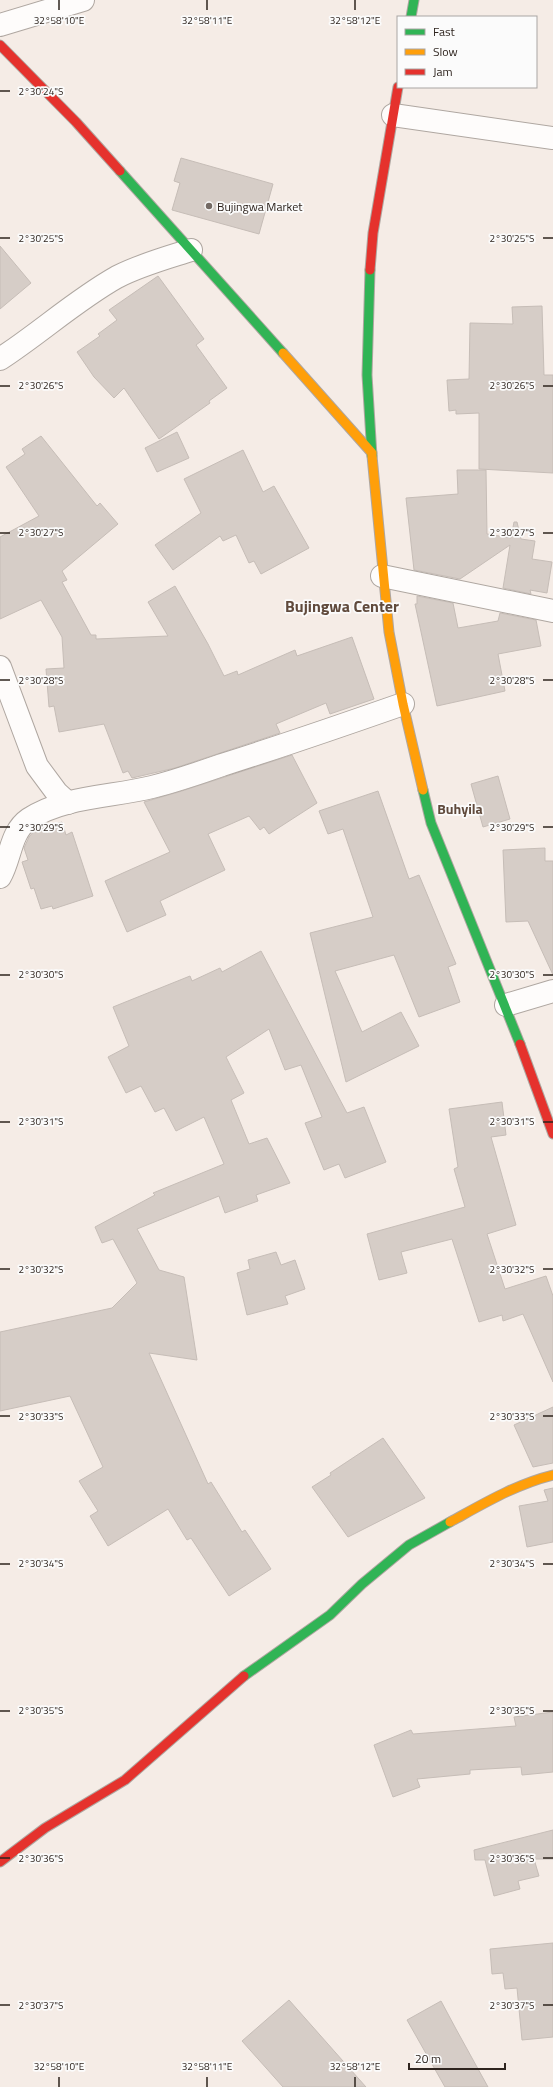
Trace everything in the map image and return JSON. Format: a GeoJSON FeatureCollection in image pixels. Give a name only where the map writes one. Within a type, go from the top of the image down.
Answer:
{"type":"FeatureCollection","features":[{"type":"Feature","properties":{"kind":"street"},"geometry":{"type":"LineString","coordinates":[[0,25],[83,0]]}},
{"type":"Feature","properties":{"kind":"street"},"geometry":{"type":"LineString","coordinates":[[411,16],[414,0]]}},
{"type":"Feature","properties":{"kind":"street"},"geometry":{"type":"LineString","coordinates":[[0,45],[76,122],[372,453]]}},
{"type":"Feature","properties":{"kind":"street"},"geometry":{"type":"LineString","coordinates":[[398,88],[373,233],[368,300],[367,375],[382,576],[388,632],[431,823],[470,922],[506,1005],[553,1134]]}},
{"type":"Feature","properties":{"kind":"street"},"geometry":{"type":"LineString","coordinates":[[393,115],[553,138]]}},
{"type":"Feature","properties":{"kind":"street"},"geometry":{"type":"LineString","coordinates":[[0,359],[32,338],[69,309],[117,277],[150,263],[191,250]]}},
{"type":"Feature","properties":{"kind":"street"},"geometry":{"type":"LineString","coordinates":[[382,576],[553,611]]}},
{"type":"Feature","properties":{"kind":"street"},"geometry":{"type":"LineString","coordinates":[[0,667],[37,766],[57,793],[68,803]]}},
{"type":"Feature","properties":{"kind":"street"},"geometry":{"type":"LineString","coordinates":[[0,877],[5,868],[15,833],[29,819],[68,803],[152,787],[403,704]]}},
{"type":"Feature","properties":{"kind":"street"},"geometry":{"type":"LineString","coordinates":[[506,1005],[553,991]]}},
{"type":"Feature","properties":{"kind":"street"},"geometry":{"type":"LineString","coordinates":[[0,1862],[45,1828],[125,1780],[244,1676],[330,1615],[362,1584],[409,1545],[496,1497],[537,1479],[553,1475]]}},
{"type":"Feature","properties":{"kind":"building"},"geometry":{"type":"Polygon","coordinates":[[[181,158],[273,184],[259,234],[172,210],[180,183],[174,181],[181,158]]]}},
{"type":"Feature","properties":{"kind":"building"},"geometry":{"type":"Polygon","coordinates":[[[0,246],[31,283],[0,309],[0,246]]]}},
{"type":"Feature","properties":{"kind":"building"},"geometry":{"type":"Polygon","coordinates":[[[158,276],[204,339],[196,345],[227,388],[209,401],[210,403],[159,439],[124,388],[114,398],[94,377],[77,352],[100,336],[98,334],[117,320],[109,310],[158,276]]]}},
{"type":"Feature","properties":{"kind":"building"},"geometry":{"type":"Polygon","coordinates":[[[542,306],[544,375],[553,375],[553,473],[479,469],[479,413],[456,414],[456,410],[449,411],[447,380],[469,379],[470,323],[513,324],[512,307],[542,306]]]}},
{"type":"Feature","properties":{"kind":"building"},"geometry":{"type":"Polygon","coordinates":[[[177,432],[189,458],[157,472],[145,448],[177,432]]]}},
{"type":"Feature","properties":{"kind":"building"},"geometry":{"type":"Polygon","coordinates":[[[41,436],[97,506],[100,503],[118,524],[62,571],[67,580],[62,582],[91,635],[96,635],[96,639],[168,636],[148,602],[175,586],[208,644],[224,676],[237,671],[238,675],[295,650],[297,656],[352,637],[374,699],[330,714],[326,703],[276,724],[280,733],[175,768],[132,778],[128,771],[123,773],[104,724],[59,732],[54,706],[49,707],[46,669],[64,668],[62,637],[41,600],[0,619],[0,537],[39,516],[6,467],[25,454],[22,449],[41,436]]]}},
{"type":"Feature","properties":{"kind":"building"},"geometry":{"type":"Polygon","coordinates":[[[243,450],[263,492],[274,486],[309,548],[261,574],[254,561],[249,563],[236,535],[223,541],[220,536],[173,570],[155,545],[201,513],[184,479],[243,450]]]}},
{"type":"Feature","properties":{"kind":"building"},"geometry":{"type":"Polygon","coordinates":[[[457,470],[486,470],[487,534],[511,538],[514,522],[517,522],[521,539],[535,541],[532,559],[552,562],[547,593],[530,590],[531,594],[503,588],[510,545],[460,579],[414,570],[406,498],[458,494],[457,470]]]}},
{"type":"Feature","properties":{"kind":"building"},"geometry":{"type":"Polygon","coordinates":[[[417,596],[453,603],[458,628],[498,621],[500,613],[536,620],[541,646],[498,654],[505,691],[437,706],[415,604],[417,604],[417,596]]]}},
{"type":"Feature","properties":{"kind":"building"},"geometry":{"type":"Polygon","coordinates":[[[292,755],[317,803],[269,834],[264,827],[260,830],[249,816],[208,834],[225,870],[160,901],[166,915],[127,932],[105,881],[170,852],[144,802],[292,755]]]}},
{"type":"Feature","properties":{"kind":"building"},"geometry":{"type":"Polygon","coordinates":[[[498,776],[510,819],[483,827],[471,784],[498,776]]]}},
{"type":"Feature","properties":{"kind":"building"},"geometry":{"type":"Polygon","coordinates":[[[378,791],[409,879],[419,875],[456,964],[448,967],[460,1002],[419,1017],[394,955],[335,971],[362,1032],[401,1012],[419,1046],[346,1082],[310,933],[373,917],[343,829],[328,834],[319,811],[378,791]]]}},
{"type":"Feature","properties":{"kind":"building"},"geometry":{"type":"Polygon","coordinates":[[[62,822],[66,835],[72,832],[93,896],[53,909],[52,906],[41,909],[34,888],[31,889],[22,862],[28,860],[24,848],[29,837],[34,831],[62,822]]]}},
{"type":"Feature","properties":{"kind":"building"},"geometry":{"type":"Polygon","coordinates":[[[545,848],[545,861],[553,861],[553,975],[528,921],[506,922],[503,850],[545,848]]]}},
{"type":"Feature","properties":{"kind":"building"},"geometry":{"type":"Polygon","coordinates":[[[261,951],[347,1113],[364,1107],[386,1162],[345,1178],[339,1164],[324,1170],[305,1123],[322,1117],[301,1065],[285,1070],[269,1029],[226,1057],[244,1093],[231,1100],[249,1144],[267,1138],[290,1183],[256,1195],[258,1201],[225,1213],[219,1196],[137,1229],[159,1270],[184,1277],[197,1360],[149,1353],[208,1484],[211,1482],[242,1532],[245,1530],[271,1569],[229,1596],[191,1538],[187,1540],[168,1509],[108,1546],[90,1516],[98,1511],[79,1481],[103,1467],[70,1396],[0,1411],[0,1332],[112,1308],[137,1283],[113,1239],[102,1243],[95,1227],[155,1195],[153,1193],[224,1164],[204,1117],[176,1131],[164,1108],[155,1112],[141,1086],[126,1093],[108,1057],[129,1046],[113,1007],[190,976],[192,981],[220,968],[222,972],[261,951]]]}},
{"type":"Feature","properties":{"kind":"building"},"geometry":{"type":"Polygon","coordinates":[[[502,1102],[506,1135],[491,1137],[516,1225],[487,1234],[505,1289],[546,1276],[553,1296],[553,1382],[523,1314],[503,1321],[502,1315],[479,1322],[452,1239],[401,1252],[407,1273],[379,1280],[367,1234],[465,1207],[454,1169],[458,1167],[449,1109],[502,1102]]]}},
{"type":"Feature","properties":{"kind":"building"},"geometry":{"type":"Polygon","coordinates":[[[276,1252],[281,1265],[295,1260],[305,1289],[285,1296],[288,1304],[247,1315],[237,1273],[250,1269],[248,1260],[276,1252]]]}},
{"type":"Feature","properties":{"kind":"building"},"geometry":{"type":"Polygon","coordinates":[[[553,1407],[553,1463],[533,1467],[514,1425],[553,1407]]]}},
{"type":"Feature","properties":{"kind":"building"},"geometry":{"type":"Polygon","coordinates":[[[383,1438],[425,1498],[348,1537],[312,1487],[331,1475],[330,1473],[383,1438]]]}},
{"type":"Feature","properties":{"kind":"building"},"geometry":{"type":"Polygon","coordinates":[[[553,1488],[553,1542],[527,1547],[519,1506],[548,1501],[544,1490],[553,1488]]]}},
{"type":"Feature","properties":{"kind":"building"},"geometry":{"type":"Polygon","coordinates":[[[553,1712],[553,1772],[522,1775],[521,1767],[470,1770],[470,1774],[417,1779],[420,1787],[393,1797],[374,1745],[411,1730],[413,1734],[516,1726],[514,1717],[553,1712]]]}},
{"type":"Feature","properties":{"kind":"building"},"geometry":{"type":"Polygon","coordinates":[[[553,1830],[553,1859],[534,1859],[539,1876],[518,1881],[520,1889],[494,1896],[485,1860],[475,1860],[474,1850],[553,1830]]]}},
{"type":"Feature","properties":{"kind":"building"},"geometry":{"type":"Polygon","coordinates":[[[553,1943],[553,2037],[522,2040],[517,1988],[505,1989],[503,1973],[492,1974],[490,1949],[553,1943]]]}},
{"type":"Feature","properties":{"kind":"building"},"geometry":{"type":"Polygon","coordinates":[[[289,2000],[366,2087],[283,2087],[242,2041],[289,2000]]]}},
{"type":"Feature","properties":{"kind":"building"},"geometry":{"type":"Polygon","coordinates":[[[441,2001],[488,2087],[445,2087],[407,2020],[441,2001]]]}},
{"type":"Feature","properties":{"kind":"traffic: fast"},"geometry":{"type":"LineString","coordinates":[[411,16],[414,0]]}},
{"type":"Feature","properties":{"kind":"traffic: fast"},"geometry":{"type":"LineString","coordinates":[[120,171],[283,353]]}},
{"type":"Feature","properties":{"kind":"traffic: fast"},"geometry":{"type":"LineString","coordinates":[[370,270],[367,375],[372,456]]}},
{"type":"Feature","properties":{"kind":"traffic: fast"},"geometry":{"type":"LineString","coordinates":[[423,790],[431,823],[520,1044]]}},
{"type":"Feature","properties":{"kind":"traffic: fast"},"geometry":{"type":"LineString","coordinates":[[244,1676],[330,1615],[362,1584],[409,1545],[450,1522]]}},
{"type":"Feature","properties":{"kind":"traffic: slow"},"geometry":{"type":"LineString","coordinates":[[283,353],[372,453]]}},
{"type":"Feature","properties":{"kind":"traffic: slow"},"geometry":{"type":"LineString","coordinates":[[372,456],[389,632],[403,704],[423,790]]}},
{"type":"Feature","properties":{"kind":"traffic: slow"},"geometry":{"type":"LineString","coordinates":[[450,1522],[513,1489],[553,1475]]}},
{"type":"Feature","properties":{"kind":"traffic: jam"},"geometry":{"type":"LineString","coordinates":[[0,45],[76,122],[120,171]]}},
{"type":"Feature","properties":{"kind":"traffic: jam"},"geometry":{"type":"LineString","coordinates":[[370,270],[373,233],[398,88]]}},
{"type":"Feature","properties":{"kind":"traffic: jam"},"geometry":{"type":"LineString","coordinates":[[520,1044],[553,1134]]}},
{"type":"Feature","properties":{"kind":"traffic: jam"},"geometry":{"type":"LineString","coordinates":[[0,1862],[45,1828],[125,1780],[244,1676]]}},
{"type":"Feature","properties":{"kind":"place","name":"Bujingwa Market"},"geometry":{"type":"Point","coordinates":[209,206]}},
{"type":"Feature","properties":{"kind":"district","name":"Bujingwa Center"},"geometry":{"type":"Point","coordinates":[342,606]}},
{"type":"Feature","properties":{"kind":"district","name":"Buhyila"},"geometry":{"type":"Point","coordinates":[460,808]}}]}
